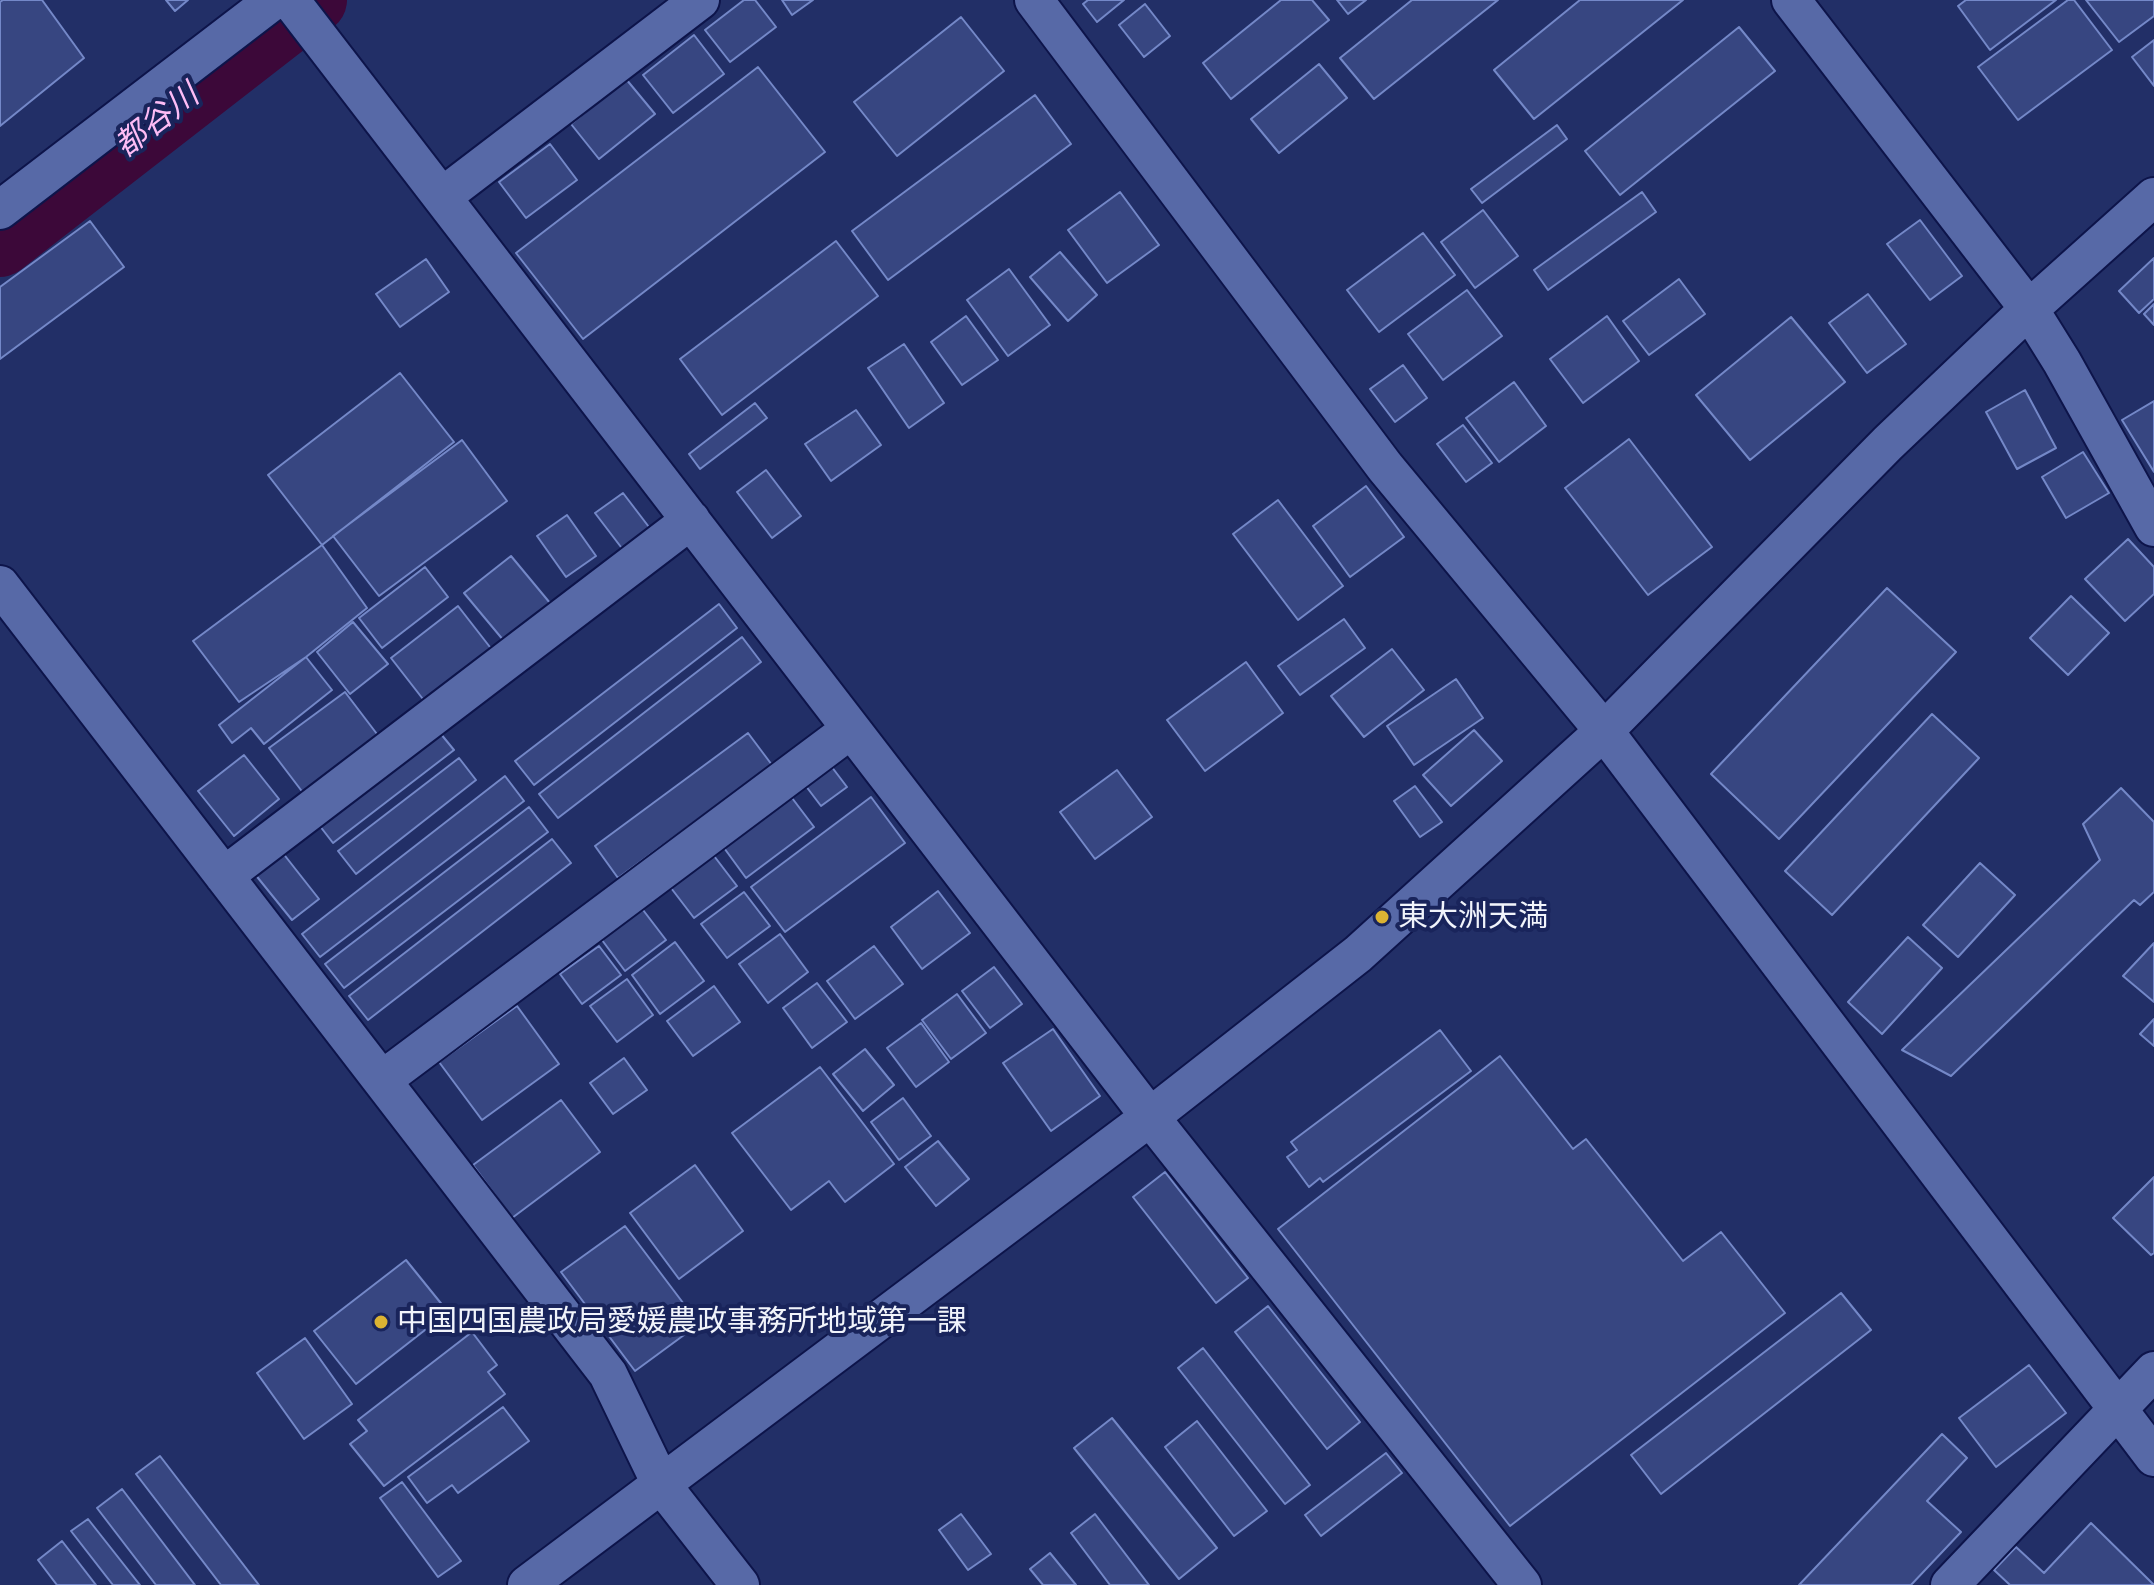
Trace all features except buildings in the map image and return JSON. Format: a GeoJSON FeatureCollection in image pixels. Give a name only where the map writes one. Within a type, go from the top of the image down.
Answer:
{"type":"FeatureCollection","features":[{"type":"Feature","properties":{"kind":"street"},"geometry":{"type":"LineString","coordinates":[[443,196],[700,0]]}},
{"type":"Feature","properties":{"kind":"street"},"geometry":{"type":"LineString","coordinates":[[1034,0],[1385,467],[1604,731],[2154,1457]]}},
{"type":"Feature","properties":{"kind":"street"},"geometry":{"type":"LineString","coordinates":[[1791,0],[2029,309],[2154,527]]}},
{"type":"Feature","properties":{"kind":"street"},"geometry":{"type":"LineString","coordinates":[[0,210],[292,7],[443,196],[1150,1117],[1522,1585]]}},
{"type":"Feature","properties":{"kind":"street"},"geometry":{"type":"LineString","coordinates":[[527,1585],[1150,1117],[1358,954],[1604,731],[1888,443],[2029,309],[2154,197]]}},
{"type":"Feature","properties":{"kind":"street"},"geometry":{"type":"LineString","coordinates":[[224,876],[691,520]]}},
{"type":"Feature","properties":{"kind":"street"},"geometry":{"type":"LineString","coordinates":[[0,585],[608,1374],[661,1484],[740,1585]]}},
{"type":"Feature","properties":{"kind":"street"},"geometry":{"type":"LineString","coordinates":[[382,1080],[850,730]]}},
{"type":"Feature","properties":{"kind":"street"},"geometry":{"type":"LineString","coordinates":[[1950,1585],[2154,1371]]}},
{"type":"Feature","properties":{"kind":"waterway","name":"都谷川"},"geometry":{"type":"LineString","coordinates":[[0,243],[313,0]]}},
{"type":"Feature","properties":{"kind":"place","name":"東大洲天満"},"geometry":{"type":"Point","coordinates":[1382,917]}},
{"type":"Feature","properties":{"kind":"place","name":"中国四国農政局愛媛農政事務所地域第一課"},"geometry":{"type":"Point","coordinates":[381,1322]}}]}
